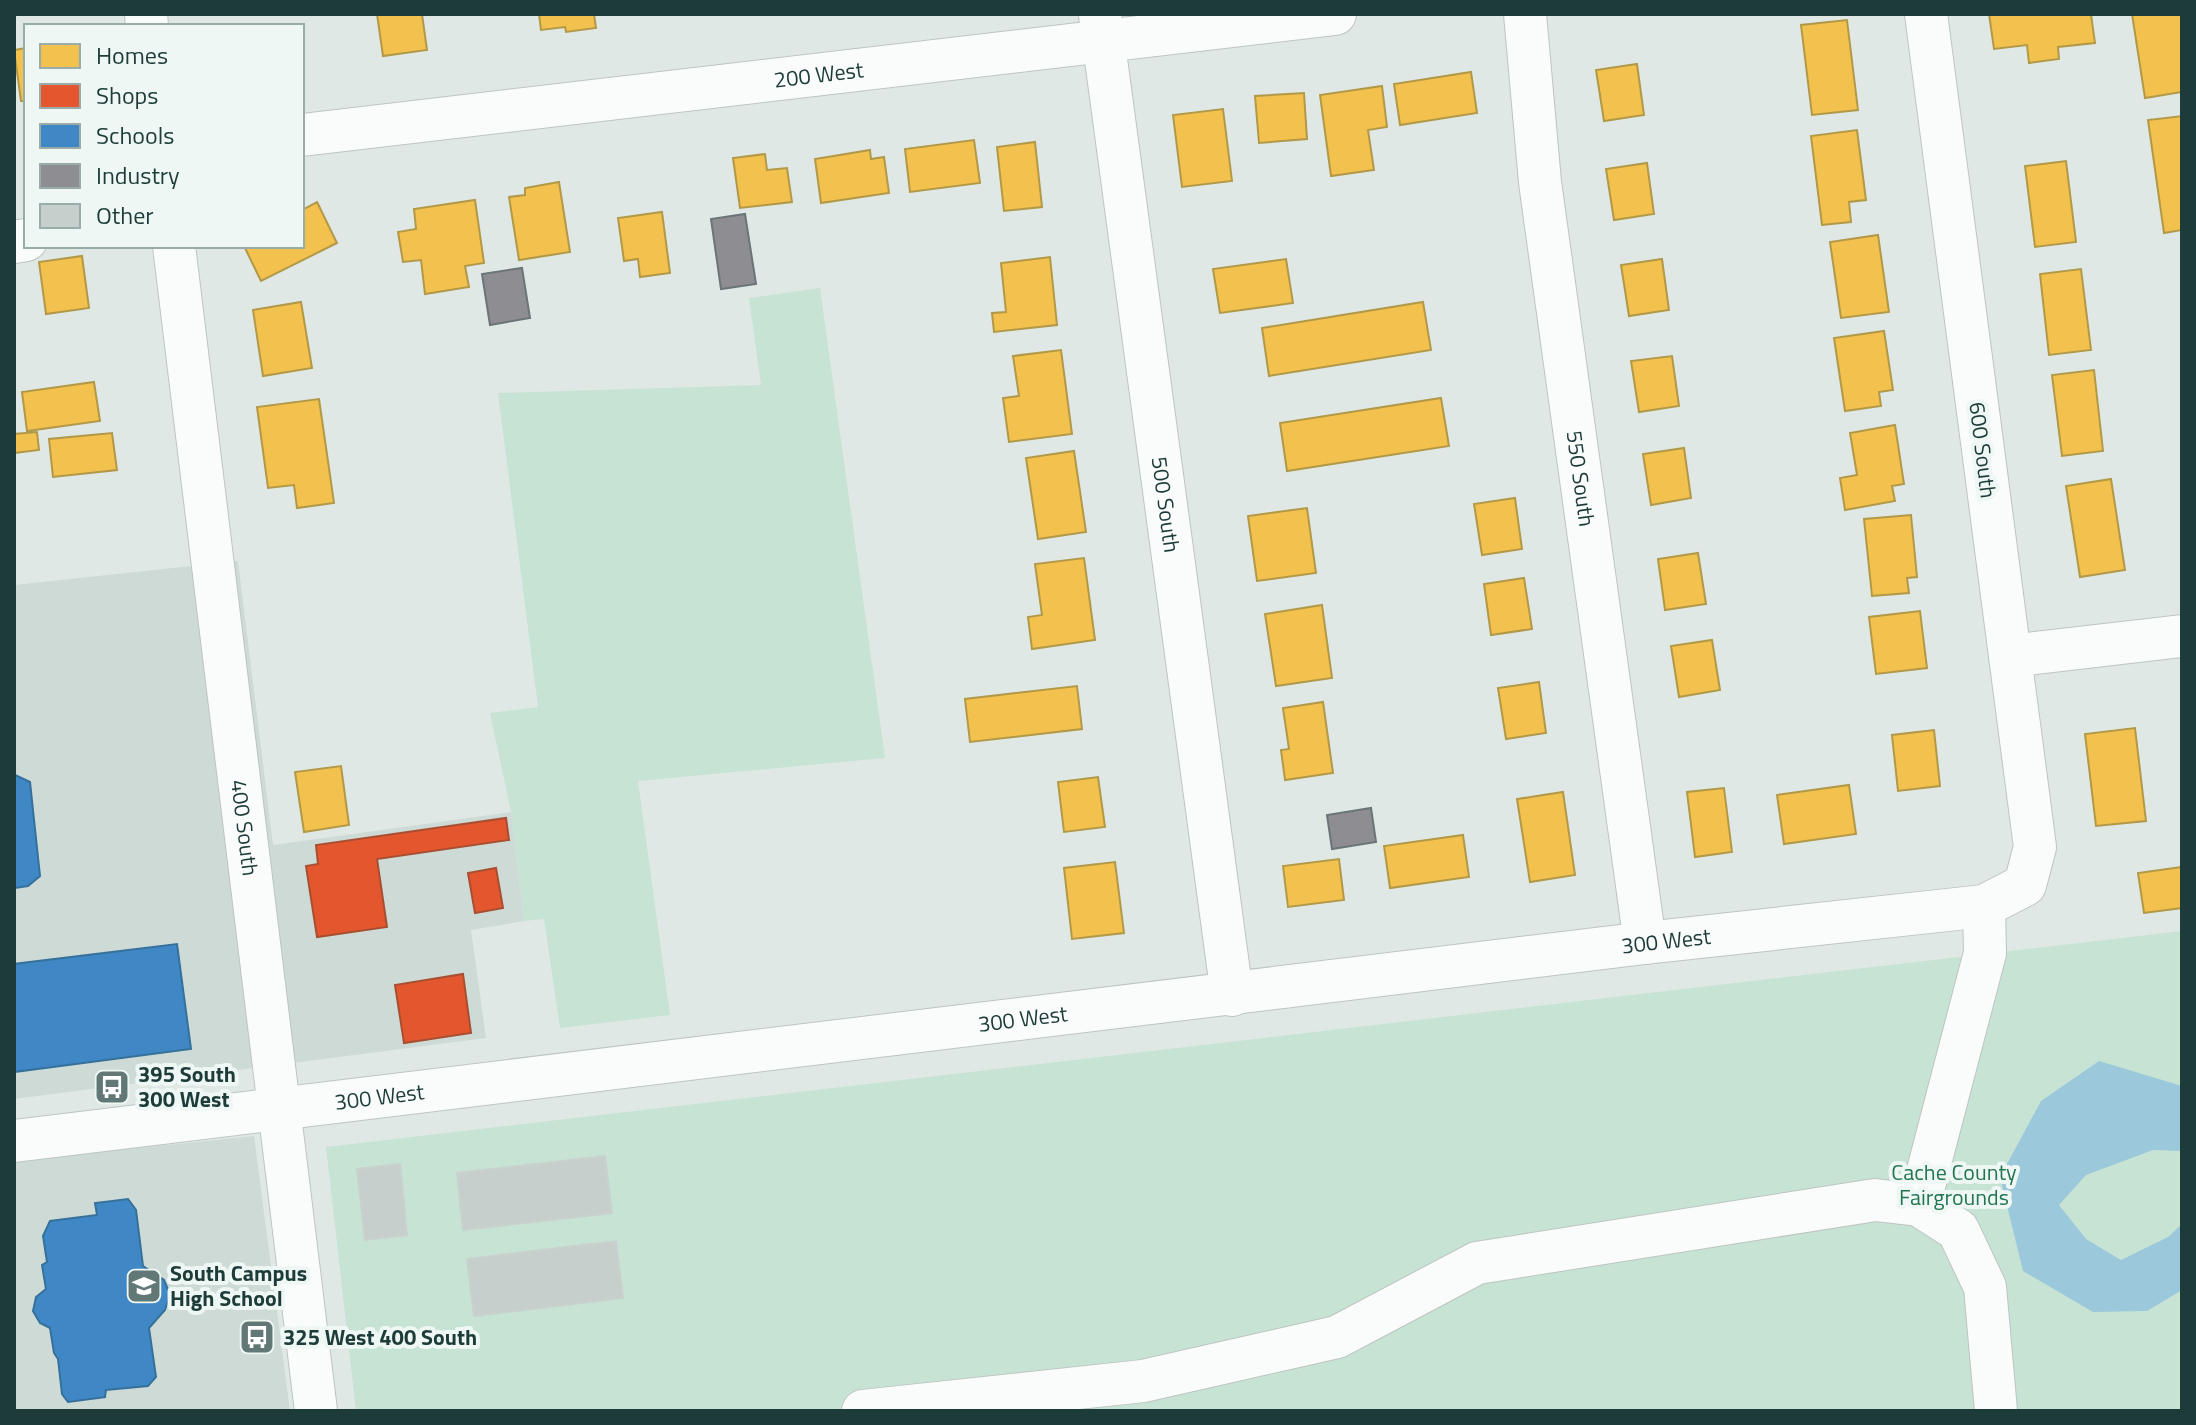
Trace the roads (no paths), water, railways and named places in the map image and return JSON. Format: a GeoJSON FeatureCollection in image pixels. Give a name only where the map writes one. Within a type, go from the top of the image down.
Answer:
{"type":"FeatureCollection","features":[{"type":"Feature","properties":{"kind":"street","name":"200 West"},"geometry":{"type":"LineString","coordinates":[[304,135],[1102,28],[1335,14]]}},
{"type":"Feature","properties":{"kind":"street","name":"550 South"},"geometry":{"type":"LineString","coordinates":[[1525,14],[1540,182],[1645,943]]}},
{"type":"Feature","properties":{"kind":"street","name":"600 South"},"geometry":{"type":"LineString","coordinates":[[1926,14],[2035,847],[2025,885]]}},
{"type":"Feature","properties":{"kind":"street","name":"500 South"},"geometry":{"type":"LineString","coordinates":[[1102,28],[1232,995]]}},
{"type":"Feature","properties":{"kind":"street","name":"400 South"},"geometry":{"type":"LineString","coordinates":[[174,248],[316,1411]]}},
{"type":"Feature","properties":{"kind":"street"},"geometry":{"type":"LineString","coordinates":[[2010,656],[2182,636]]}},
{"type":"Feature","properties":{"kind":"street","name":"300 West"},"geometry":{"type":"LineString","coordinates":[[14,1141],[1645,943],[1984,906],[2025,885]]}},
{"type":"Feature","properties":{"kind":"street"},"geometry":{"type":"LineString","coordinates":[[1919,1205],[1985,953],[1984,906]]}},
{"type":"Feature","properties":{"kind":"street"},"geometry":{"type":"LineString","coordinates":[[863,1411],[1143,1381],[1337,1337],[1477,1263],[1875,1200],[1919,1205],[1958,1230],[1985,1287],[1996,1411]]}},
{"type":"Feature","properties":{"kind":"water"},"geometry":{"type":"Polygon","coordinates":[[[2099,1061],[2182,1086],[2182,1151],[2153,1150],[2086,1175],[2059,1205],[2086,1239],[2121,1260],[2168,1237],[2182,1224],[2182,1290],[2147,1311],[2093,1312],[2023,1271],[2000,1177],[2041,1101],[2099,1061]]]}},
{"type":"Feature","properties":{"kind":"place","name":"395 South 300 West"},"geometry":{"type":"Point","coordinates":[112,1087]}},
{"type":"Feature","properties":{"kind":"place","name":"South Campus High School"},"geometry":{"type":"Point","coordinates":[144,1286]}},
{"type":"Feature","properties":{"kind":"place","name":"325 West 400 South"},"geometry":{"type":"Point","coordinates":[257,1337]}},
{"type":"Feature","properties":{"kind":"park label","name":"Cache County Fairgrounds"},"geometry":{"type":"Point","coordinates":[1954,1184]}}]}
